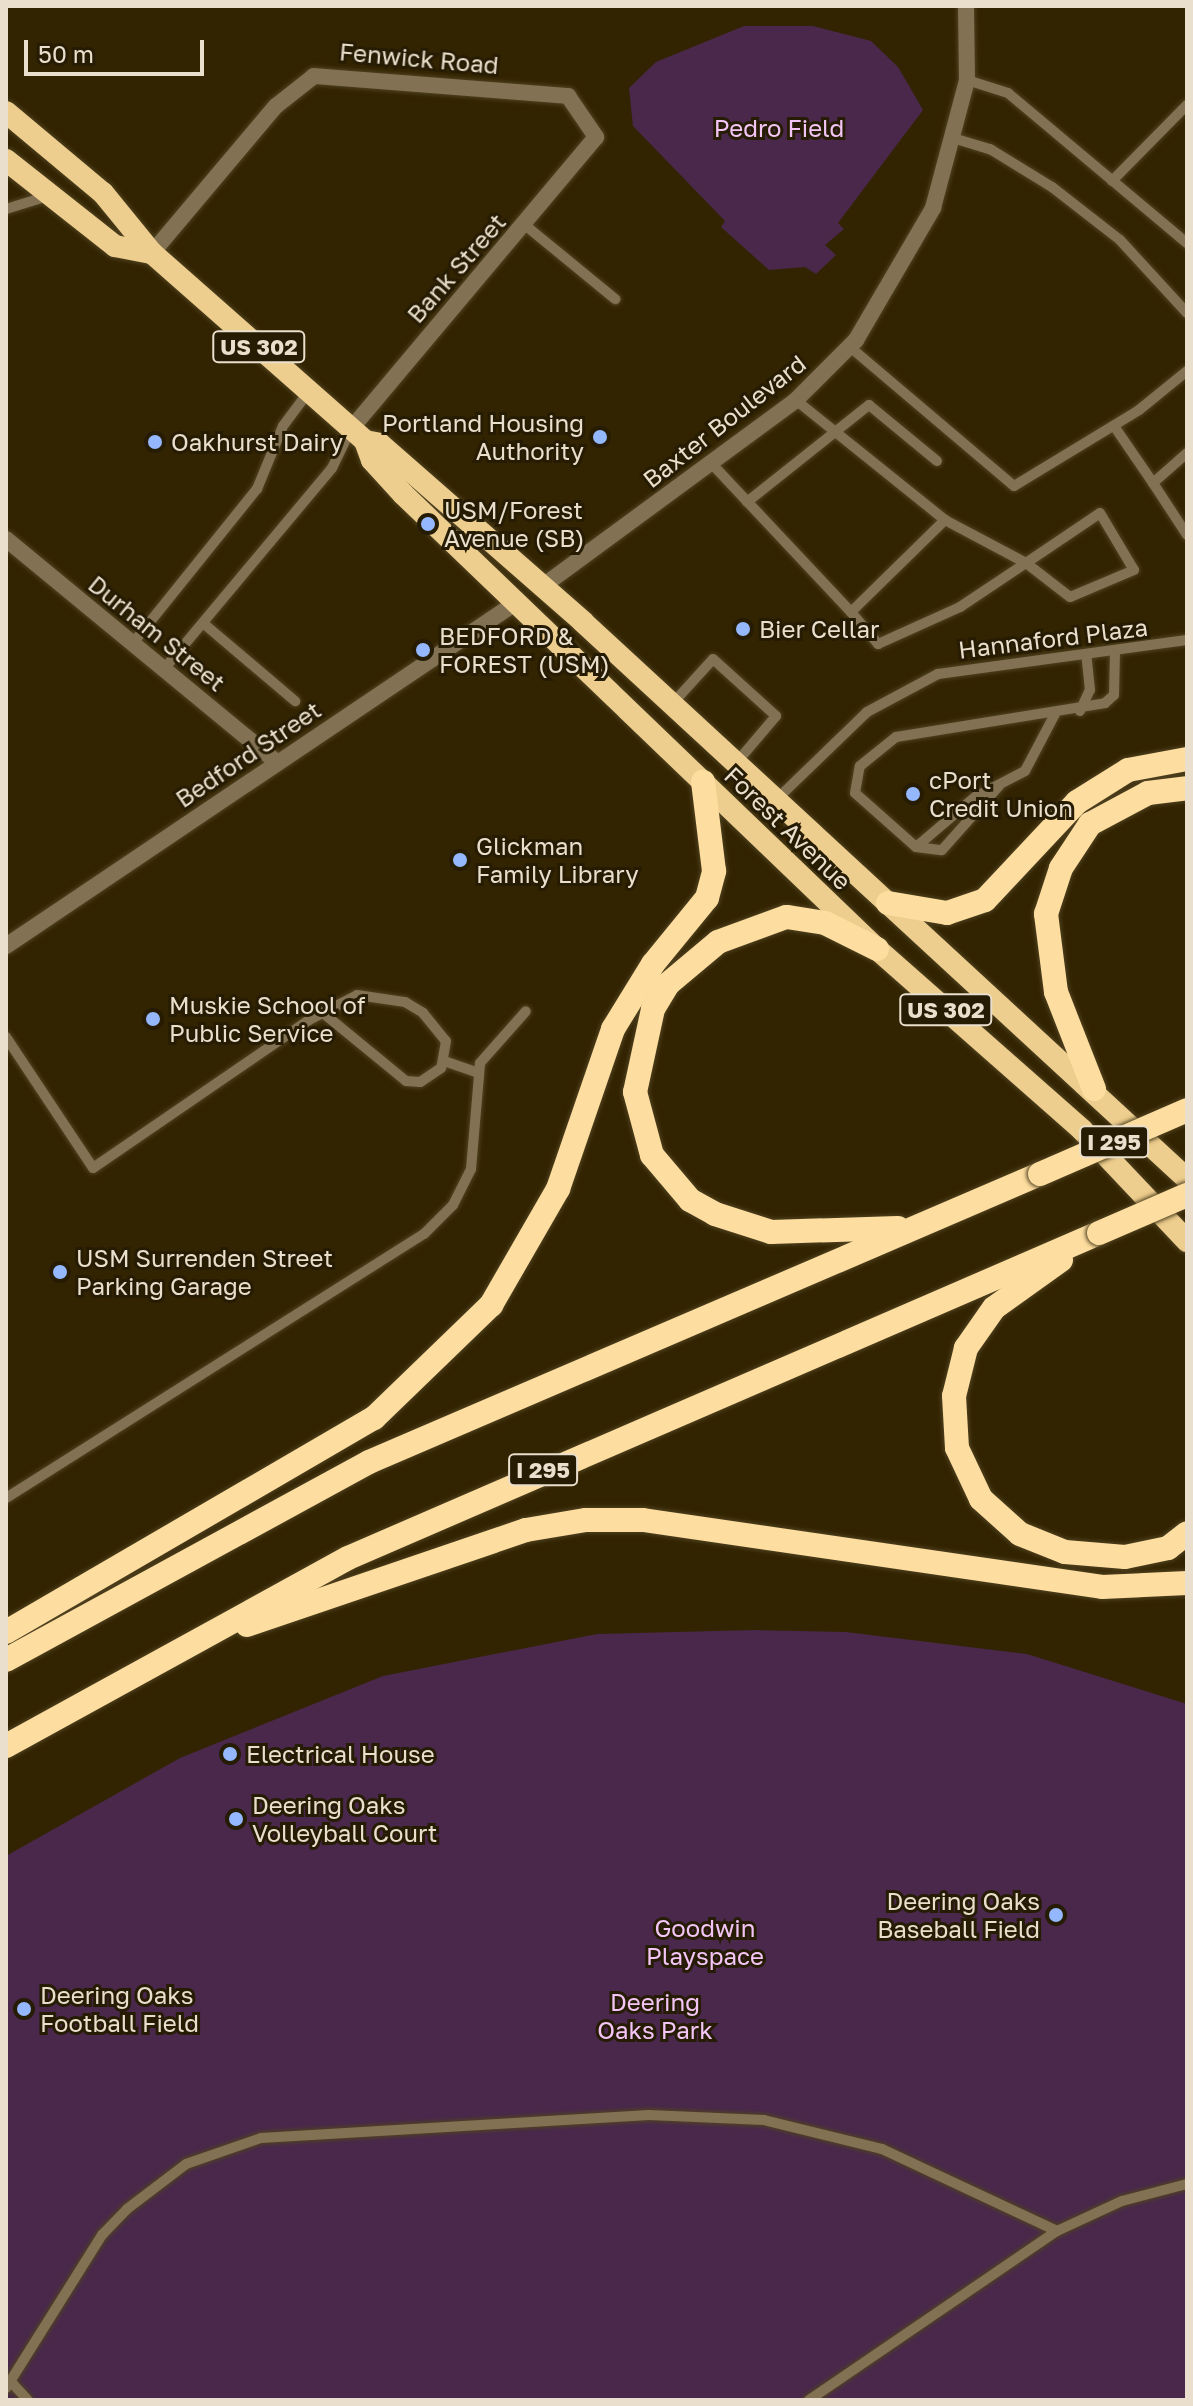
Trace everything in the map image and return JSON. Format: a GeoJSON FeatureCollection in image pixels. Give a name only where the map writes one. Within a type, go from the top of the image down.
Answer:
{"type":"FeatureCollection","features":[{"type":"Feature","properties":{"kind":"highway","name":"Forest Avenue"},"geometry":{"type":"LineString","coordinates":[[6,112],[103,193],[152,253],[358,435],[372,460],[403,494],[877,949],[1082,1130],[1187,1241]]}},
{"type":"Feature","properties":{"kind":"highway","name":"Forest Avenue"},"geometry":{"type":"LineString","coordinates":[[6,160],[115,246],[152,253]]}},
{"type":"Feature","properties":{"kind":"highway","name":"Forest Avenue"},"geometry":{"type":"LineString","coordinates":[[358,435],[380,444],[543,586],[1094,1089],[1187,1179]]}},
{"type":"Feature","properties":{"kind":"highway"},"geometry":{"type":"LineString","coordinates":[[888,903],[947,913],[985,900],[1077,802],[1128,770],[1187,759]]}},
{"type":"Feature","properties":{"kind":"highway"},"geometry":{"type":"LineString","coordinates":[[6,1632],[374,1418],[491,1305],[558,1189],[613,1029],[707,898],[714,871],[703,782]]}},
{"type":"Feature","properties":{"kind":"highway"},"geometry":{"type":"LineString","coordinates":[[1094,1089],[1056,992],[1046,914],[1061,868],[1090,824],[1148,793],[1187,788]]}},
{"type":"Feature","properties":{"kind":"highway"},"geometry":{"type":"LineString","coordinates":[[877,949],[825,923],[786,917],[718,942],[668,984],[653,1009],[636,1067],[640,1123],[669,1179],[690,1200],[742,1225],[801,1234],[921,1226]]}},
{"type":"Feature","properties":{"kind":"highway","name":"I 295"},"geometry":{"type":"LineString","coordinates":[[6,1660],[369,1462],[1187,1110]]}},
{"type":"Feature","properties":{"kind":"highway","name":"I 295"},"geometry":{"type":"LineString","coordinates":[[6,1746],[170,1652],[510,1484],[1187,1195]]}},
{"type":"Feature","properties":{"kind":"highway"},"geometry":{"type":"LineString","coordinates":[[1099,1233],[994,1308],[966,1348],[954,1396],[957,1448],[981,1499],[1020,1534],[1065,1552],[1125,1557],[1168,1548],[1187,1533]]}},
{"type":"Feature","properties":{"kind":"highway"},"geometry":{"type":"LineString","coordinates":[[170,1652],[526,1530],[586,1520],[643,1520],[1102,1587],[1187,1583]]}},
{"type":"Feature","properties":{"kind":"street","name":"Baxter Boulevard"},"geometry":{"type":"LineString","coordinates":[[517,602],[712,464],[796,400],[850,347],[933,208],[967,80],[966,6]]}},
{"type":"Feature","properties":{"kind":"street","name":"Fenwick Road"},"geometry":{"type":"LineString","coordinates":[[152,253],[276,106],[314,76],[568,96],[596,137]]}},
{"type":"Feature","properties":{"kind":"street","name":"Bank Street"},"geometry":{"type":"LineString","coordinates":[[358,435],[596,137]]}},
{"type":"Feature","properties":{"kind":"street","name":"Durham Street"},"geometry":{"type":"LineString","coordinates":[[6,539],[278,763]]}},
{"type":"Feature","properties":{"kind":"street","name":"Bedford Street"},"geometry":{"type":"LineString","coordinates":[[6,946],[517,602]]}},
{"type":"Feature","properties":{"kind":"lane"},"geometry":{"type":"LineString","coordinates":[[967,80],[1008,93],[1187,243]]}},
{"type":"Feature","properties":{"kind":"lane"},"geometry":{"type":"LineString","coordinates":[[1112,181],[1187,105]]}},
{"type":"Feature","properties":{"kind":"lane"},"geometry":{"type":"LineString","coordinates":[[953,138],[990,149],[1052,187],[1120,240],[1187,313]]}},
{"type":"Feature","properties":{"kind":"lane"},"geometry":{"type":"LineString","coordinates":[[6,209],[48,196]]}},
{"type":"Feature","properties":{"kind":"lane"},"geometry":{"type":"LineString","coordinates":[[525,225],[615,299]]}},
{"type":"Feature","properties":{"kind":"lane"},"geometry":{"type":"LineString","coordinates":[[850,347],[1014,486],[1114,426],[1187,371]]}},
{"type":"Feature","properties":{"kind":"lane"},"geometry":{"type":"LineString","coordinates":[[133,643],[257,489],[283,426],[309,391]]}},
{"type":"Feature","properties":{"kind":"lane"},"geometry":{"type":"LineString","coordinates":[[712,464],[878,644],[960,607],[1026,563],[1100,513],[1134,570],[1070,597],[1026,563],[945,520],[833,434],[796,400]]}},
{"type":"Feature","properties":{"kind":"lane"},"geometry":{"type":"LineString","coordinates":[[747,502],[869,405],[937,461]]}},
{"type":"Feature","properties":{"kind":"lane"},"geometry":{"type":"LineString","coordinates":[[1114,426],[1187,535]]}},
{"type":"Feature","properties":{"kind":"lane"},"geometry":{"type":"LineString","coordinates":[[164,669],[358,435]]}},
{"type":"Feature","properties":{"kind":"lane"},"geometry":{"type":"LineString","coordinates":[[1153,483],[1187,453]]}},
{"type":"Feature","properties":{"kind":"lane"},"geometry":{"type":"LineString","coordinates":[[851,612],[945,520]]}},
{"type":"Feature","properties":{"kind":"lane"},"geometry":{"type":"LineString","coordinates":[[203,623],[295,701]]}},
{"type":"Feature","properties":{"kind":"lane","name":"Hannaford Plaza"},"geometry":{"type":"LineString","coordinates":[[777,799],[840,734],[903,688],[972,665],[1115,651],[1187,640]]}},
{"type":"Feature","properties":{"kind":"lane"},"geometry":{"type":"LineString","coordinates":[[999,786],[942,850],[916,847],[861,805],[854,779],[879,747],[936,731],[1080,711],[1114,695],[1115,651]]}},
{"type":"Feature","properties":{"kind":"lane"},"geometry":{"type":"LineString","coordinates":[[1080,711],[1090,690],[1086,654]]}},
{"type":"Feature","properties":{"kind":"lane"},"geometry":{"type":"LineString","coordinates":[[673,703],[713,659],[776,716],[737,762]]}},
{"type":"Feature","properties":{"kind":"lane"},"geometry":{"type":"LineString","coordinates":[[916,847],[1040,754],[1055,714]]}},
{"type":"Feature","properties":{"kind":"lane"},"geometry":{"type":"LineString","coordinates":[[6,1037],[93,1168],[323,1013],[357,995],[405,1002],[439,1027],[444,1061],[434,1077],[406,1081],[323,1013]]}},
{"type":"Feature","properties":{"kind":"lane"},"geometry":{"type":"LineString","coordinates":[[6,1498],[424,1234],[453,1205],[471,1169],[478,1073],[492,1043],[526,1011]]}},
{"type":"Feature","properties":{"kind":"lane"},"geometry":{"type":"LineString","coordinates":[[444,1061],[478,1073]]}},
{"type":"Feature","properties":{"kind":"lane"},"geometry":{"type":"LineString","coordinates":[[28,2400],[9,2386],[102,2235],[127,2209],[186,2164],[283,2135],[649,2115],[764,2120],[882,2149],[1057,2231]]}},
{"type":"Feature","properties":{"kind":"lane"},"geometry":{"type":"LineString","coordinates":[[809,2400],[1057,2231],[1122,2201],[1187,2184]]}},
{"type":"Feature","properties":{"kind":"green space","name":"Pedro Field"},"geometry":{"type":"Polygon","coordinates":[[[744,26],[813,26],[871,41],[898,67],[923,110],[838,223],[844,229],[825,245],[836,255],[816,274],[805,267],[769,270],[721,227],[725,221],[633,126],[629,88],[656,62],[744,26]]]}},
{"type":"Feature","properties":{"kind":"green space","name":"Deering Oaks Park"},"geometry":{"type":"Polygon","coordinates":[[[756,1630],[846,1632],[1027,1654],[1187,1704],[1187,2400],[6,2400],[6,1856],[180,1758],[383,1676],[597,1634],[756,1630]]]}},
{"type":"Feature","properties":{"kind":"place","name":"Portland Housing Authority"},"geometry":{"type":"Point","coordinates":[600,437]}},
{"type":"Feature","properties":{"kind":"place","name":"Oakhurst Dairy"},"geometry":{"type":"Point","coordinates":[155,442]}},
{"type":"Feature","properties":{"kind":"place","name":"USM/Forest Avenue (SB)"},"geometry":{"type":"Point","coordinates":[428,524]}},
{"type":"Feature","properties":{"kind":"place","name":"Bier Cellar"},"geometry":{"type":"Point","coordinates":[743,629]}},
{"type":"Feature","properties":{"kind":"place","name":"BEDFORD & FOREST (USM)"},"geometry":{"type":"Point","coordinates":[423,650]}},
{"type":"Feature","properties":{"kind":"place","name":"cPort Credit Union"},"geometry":{"type":"Point","coordinates":[913,794]}},
{"type":"Feature","properties":{"kind":"place","name":"Glickman Family Library"},"geometry":{"type":"Point","coordinates":[460,860]}},
{"type":"Feature","properties":{"kind":"place","name":"Muskie School of Public Service"},"geometry":{"type":"Point","coordinates":[153,1019]}},
{"type":"Feature","properties":{"kind":"place","name":"USM Surrenden Street Parking Garage"},"geometry":{"type":"Point","coordinates":[60,1272]}},
{"type":"Feature","properties":{"kind":"place","name":"Electrical House"},"geometry":{"type":"Point","coordinates":[230,1754]}},
{"type":"Feature","properties":{"kind":"place","name":"Deering Oaks Volleyball Court"},"geometry":{"type":"Point","coordinates":[236,1819]}},
{"type":"Feature","properties":{"kind":"place","name":"Deering Oaks Baseball Field"},"geometry":{"type":"Point","coordinates":[1056,1915]}},
{"type":"Feature","properties":{"kind":"place","name":"Deering Oaks Football Field"},"geometry":{"type":"Point","coordinates":[24,2009]}},
{"type":"Feature","properties":{"kind":"park label","name":"Goodwin Playspace"},"geometry":{"type":"Point","coordinates":[705,1942]}}]}
